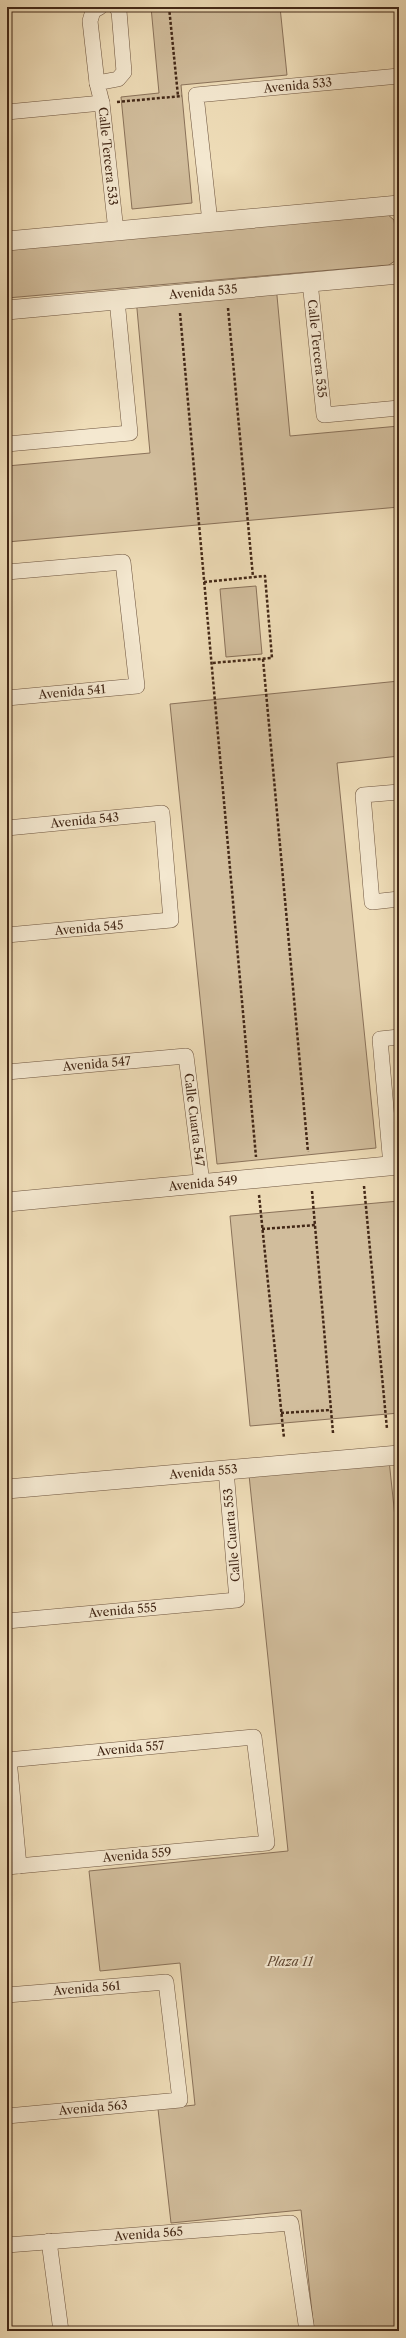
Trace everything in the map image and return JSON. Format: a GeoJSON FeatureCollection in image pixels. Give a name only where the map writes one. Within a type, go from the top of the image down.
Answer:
{"type":"FeatureCollection","features":[{"type":"Feature","properties":{"kind":"street","name":"Calle Tercera 533"},"geometry":{"type":"LineString","coordinates":[[100,7],[93,12],[90,21],[97,82],[102,103],[116,231]]}},
{"type":"Feature","properties":{"kind":"street"},"geometry":{"type":"LineString","coordinates":[[97,82],[118,79],[124,72],[119,11],[116,7]]}},
{"type":"Feature","properties":{"kind":"street","name":"Avenida 533"},"geometry":{"type":"LineString","coordinates":[[196,95],[399,76]]}},
{"type":"Feature","properties":{"kind":"street"},"geometry":{"type":"LineString","coordinates":[[196,95],[210,222]]}},
{"type":"Feature","properties":{"kind":"street"},"geometry":{"type":"LineString","coordinates":[[7,112],[102,103]]}},
{"type":"Feature","properties":{"kind":"street"},"geometry":{"type":"LineString","coordinates":[[7,240],[399,205]]}},
{"type":"Feature","properties":{"kind":"street","name":"Avenida 535"},"geometry":{"type":"LineString","coordinates":[[7,310],[399,274]]}},
{"type":"Feature","properties":{"kind":"street","name":"Calle Tercera 535"},"geometry":{"type":"LineString","coordinates":[[310,282],[324,415],[399,408]]}},
{"type":"Feature","properties":{"kind":"street"},"geometry":{"type":"LineString","coordinates":[[7,444],[130,433],[117,300]]}},
{"type":"Feature","properties":{"kind":"street","name":"Avenida 541"},"geometry":{"type":"LineString","coordinates":[[7,572],[123,562],[137,686],[7,698]]}},
{"type":"Feature","properties":{"kind":"street"},"geometry":{"type":"LineString","coordinates":[[399,792],[363,795],[372,902],[399,899]]}},
{"type":"Feature","properties":{"kind":"street","name":"Avenida 543"},"geometry":{"type":"LineString","coordinates":[[7,828],[162,814],[171,920]]}},
{"type":"Feature","properties":{"kind":"street","name":"Avenida 545"},"geometry":{"type":"LineString","coordinates":[[7,935],[171,920]]}},
{"type":"Feature","properties":{"kind":"street"},"geometry":{"type":"LineString","coordinates":[[395,1165],[380,1038],[399,1037]]}},
{"type":"Feature","properties":{"kind":"street","name":"Avenida 547"},"geometry":{"type":"LineString","coordinates":[[7,1072],[186,1056]]}},
{"type":"Feature","properties":{"kind":"street","name":"Calle Cuarta 547"},"geometry":{"type":"LineString","coordinates":[[186,1056],[202,1183]]}},
{"type":"Feature","properties":{"kind":"street","name":"Avenida 549"},"geometry":{"type":"LineString","coordinates":[[7,1202],[395,1165]]}},
{"type":"Feature","properties":{"kind":"street","name":"Avenida 553"},"geometry":{"type":"LineString","coordinates":[[7,1489],[399,1455]]}},
{"type":"Feature","properties":{"kind":"street","name":"Calle Cuarta 553"},"geometry":{"type":"LineString","coordinates":[[226,1470],[237,1600]]}},
{"type":"Feature","properties":{"kind":"street","name":"Avenida 555"},"geometry":{"type":"LineString","coordinates":[[7,1620],[237,1600]]}},
{"type":"Feature","properties":{"kind":"street","name":"Avenida 557"},"geometry":{"type":"LineString","coordinates":[[8,1760],[254,1737],[267,1843]]}},
{"type":"Feature","properties":{"kind":"street"},"geometry":{"type":"LineString","coordinates":[[8,1760],[13,1867]]}},
{"type":"Feature","properties":{"kind":"street","name":"Avenida 559"},"geometry":{"type":"LineString","coordinates":[[13,1867],[267,1843]]}},
{"type":"Feature","properties":{"kind":"street","name":"Avenida 561"},"geometry":{"type":"LineString","coordinates":[[7,1995],[166,1982],[180,2100]]}},
{"type":"Feature","properties":{"kind":"street","name":"Avenida 563"},"geometry":{"type":"LineString","coordinates":[[7,2116],[180,2100]]}},
{"type":"Feature","properties":{"kind":"street","name":"Avenida 565"},"geometry":{"type":"LineString","coordinates":[[7,2245],[291,2223],[307,2331]]}},
{"type":"Feature","properties":{"kind":"street"},"geometry":{"type":"LineString","coordinates":[[49,2242],[61,2331]]}},
{"type":"Feature","properties":{"kind":"path"},"geometry":{"type":"LineString","coordinates":[[169,7],[178,96]]}},
{"type":"Feature","properties":{"kind":"path"},"geometry":{"type":"LineString","coordinates":[[102,103],[196,95]]}},
{"type":"Feature","properties":{"kind":"path"},"geometry":{"type":"LineString","coordinates":[[228,308],[253,577]]}},
{"type":"Feature","properties":{"kind":"path"},"geometry":{"type":"LineString","coordinates":[[180,313],[256,1157]]}},
{"type":"Feature","properties":{"kind":"path"},"geometry":{"type":"LineString","coordinates":[[204,582],[265,576],[272,658],[212,663]]}},
{"type":"Feature","properties":{"kind":"path"},"geometry":{"type":"LineString","coordinates":[[263,659],[308,1152]]}},
{"type":"Feature","properties":{"kind":"path"},"geometry":{"type":"LineString","coordinates":[[364,1186],[387,1429]]}},
{"type":"Feature","properties":{"kind":"path"},"geometry":{"type":"LineString","coordinates":[[312,1190],[333,1433]]}},
{"type":"Feature","properties":{"kind":"path"},"geometry":{"type":"LineString","coordinates":[[259,1195],[284,1438]]}},
{"type":"Feature","properties":{"kind":"path"},"geometry":{"type":"LineString","coordinates":[[262,1229],[316,1225]]}},
{"type":"Feature","properties":{"kind":"path"},"geometry":{"type":"LineString","coordinates":[[281,1413],[332,1410]]}},
{"type":"Feature","properties":{"kind":"path"},"geometry":{"type":"LineString","coordinates":[[398,2331],[396,2313],[399,2313]]}},
{"type":"Feature","properties":{"kind":"green space"},"geometry":{"type":"Polygon","coordinates":[[[151,7],[280,7],[287,75],[181,85],[192,203],[132,209],[121,97],[159,93],[151,7]]]}},
{"type":"Feature","properties":{"kind":"green space"},"geometry":{"type":"Polygon","coordinates":[[[387,214],[394,220],[399,258],[389,265],[7,298],[7,245],[387,214]]]}},
{"type":"Feature","properties":{"kind":"green space"},"geometry":{"type":"Polygon","coordinates":[[[276,285],[290,436],[399,426],[399,507],[7,542],[7,466],[150,453],[136,298],[276,285]]]}},
{"type":"Feature","properties":{"kind":"green space"},"geometry":{"type":"Polygon","coordinates":[[[256,586],[262,654],[226,657],[220,589],[256,586]]]}},
{"type":"Feature","properties":{"kind":"green space"},"geometry":{"type":"Polygon","coordinates":[[[399,681],[399,756],[337,763],[376,1148],[217,1164],[170,704],[399,681]]]}},
{"type":"Feature","properties":{"kind":"green space"},"geometry":{"type":"Polygon","coordinates":[[[399,1201],[399,1413],[250,1426],[230,1216],[399,1201]]]}},
{"type":"Feature","properties":{"kind":"green space","name":"Plaza 11"},"geometry":{"type":"Polygon","coordinates":[[[389,1460],[399,1555],[399,2331],[314,2331],[301,2210],[171,2223],[158,2109],[195,2105],[180,1963],[100,1971],[89,1871],[288,1851],[249,1475],[389,1460]]]}}]}
